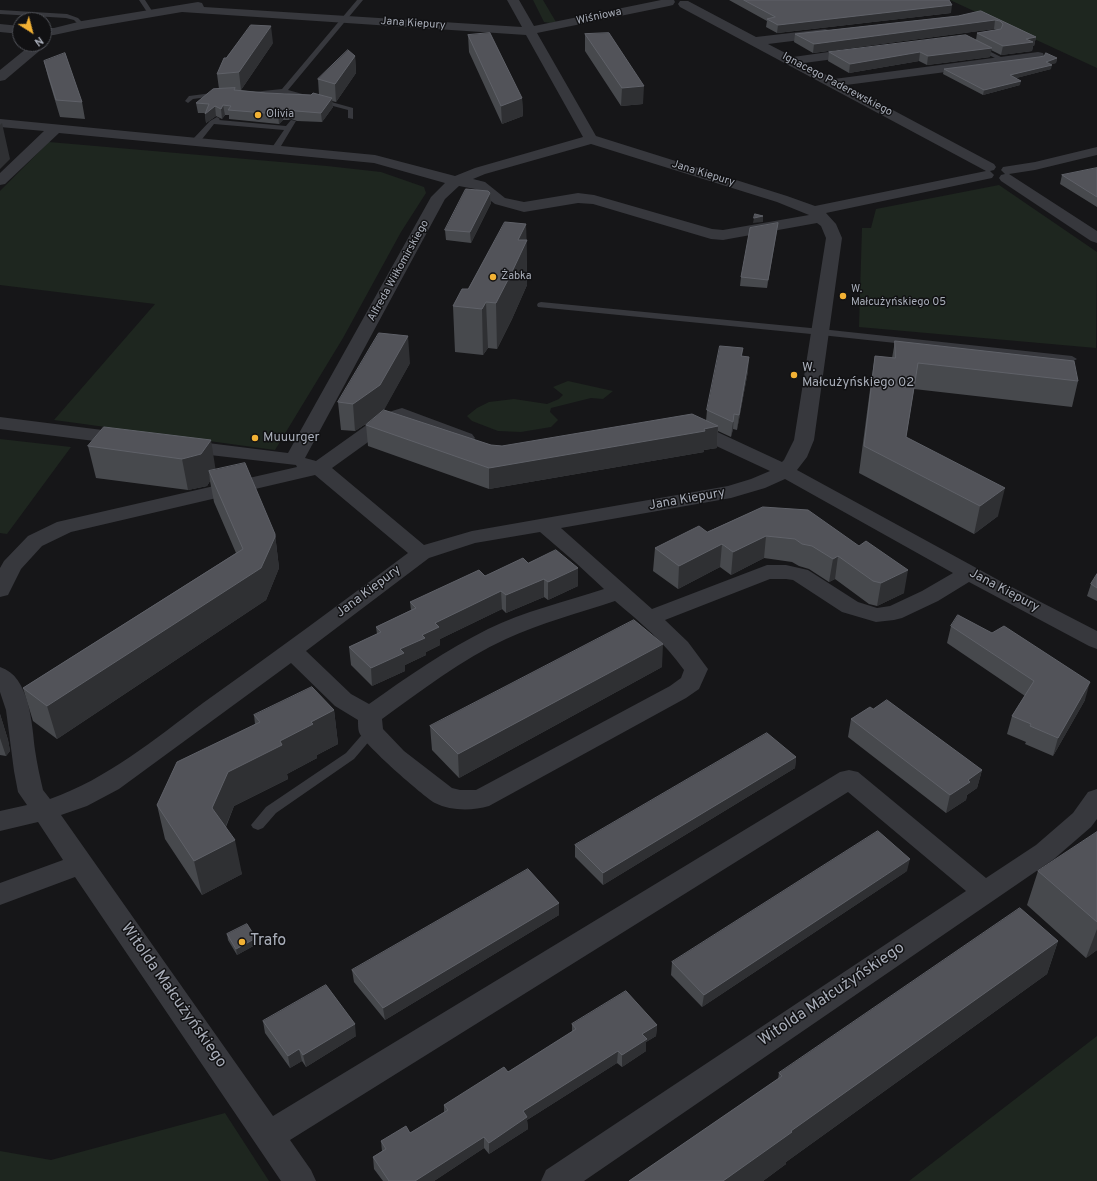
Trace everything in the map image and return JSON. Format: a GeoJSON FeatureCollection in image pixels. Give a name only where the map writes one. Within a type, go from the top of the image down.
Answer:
{"type":"FeatureCollection","features":[{"type":"Feature","properties":{"kind":"street"},"geometry":{"type":"LineString","coordinates":[[456,181],[480,171],[591,138],[585,132],[513,0]]}},
{"type":"Feature","properties":{"kind":"street","name":"Wiśniowa"},"geometry":{"type":"LineString","coordinates":[[529,31],[668,1],[686,2]]}},
{"type":"Feature","properties":{"kind":"street","name":"Ignacego Paderewskiego"},"geometry":{"type":"LineString","coordinates":[[686,2],[834,83],[988,171],[993,177],[1007,174],[1097,238]]}},
{"type":"Feature","properties":{"kind":"street","name":"Jana Kiepury"},"geometry":{"type":"LineString","coordinates":[[52,31],[82,25],[184,9],[238,4],[345,19],[529,31]]}},
{"type":"Feature","properties":{"kind":"street"},"geometry":{"type":"LineString","coordinates":[[0,28],[12,29]]}},
{"type":"Feature","properties":{"kind":"street"},"geometry":{"type":"LineString","coordinates":[[757,41],[836,32]]}},
{"type":"Feature","properties":{"kind":"street"},"geometry":{"type":"LineString","coordinates":[[970,40],[986,35]]}},
{"type":"Feature","properties":{"kind":"street"},"geometry":{"type":"LineString","coordinates":[[791,60],[869,51]]}},
{"type":"Feature","properties":{"kind":"street"},"geometry":{"type":"LineString","coordinates":[[0,77],[30,52]]}},
{"type":"Feature","properties":{"kind":"street"},"geometry":{"type":"LineString","coordinates":[[834,83],[1038,56]]}},
{"type":"Feature","properties":{"kind":"street"},"geometry":{"type":"LineString","coordinates":[[0,123],[375,159],[456,181],[480,185],[500,201],[508,204],[524,207],[578,198],[594,200],[711,234],[723,235],[818,214],[988,171]]}},
{"type":"Feature","properties":{"kind":"street"},"geometry":{"type":"LineString","coordinates":[[0,181],[55,129]]}},
{"type":"Feature","properties":{"kind":"street","name":"Jana Kiepury"},"geometry":{"type":"LineString","coordinates":[[0,821],[45,811],[78,799],[110,782],[159,748],[421,553],[472,538],[731,492],[764,482],[785,471],[797,457],[804,440],[834,238],[828,224],[818,214],[782,199],[591,138]]}},
{"type":"Feature","properties":{"kind":"street"},"geometry":{"type":"LineString","coordinates":[[1007,174],[1097,151]]}},
{"type":"Feature","properties":{"kind":"street","name":"Alfreda Wiłkomirskiego"},"geometry":{"type":"LineString","coordinates":[[294,460],[440,197],[456,181]]}},
{"type":"Feature","properties":{"kind":"street"},"geometry":{"type":"LineString","coordinates":[[0,590],[12,566],[35,541],[64,527],[319,468],[389,418],[402,414],[479,443]]}},
{"type":"Feature","properties":{"kind":"street"},"geometry":{"type":"LineString","coordinates":[[672,418],[785,471]]}},
{"type":"Feature","properties":{"kind":"street"},"geometry":{"type":"LineString","coordinates":[[0,423],[140,440]]}},
{"type":"Feature","properties":{"kind":"street"},"geometry":{"type":"LineString","coordinates":[[170,444],[294,460],[319,468],[421,553]]}},
{"type":"Feature","properties":{"kind":"street","name":"Jana Kiepury"},"geometry":{"type":"LineString","coordinates":[[785,471],[969,573],[1097,641]]}},
{"type":"Feature","properties":{"kind":"street"},"geometry":{"type":"LineString","coordinates":[[291,650],[370,724],[395,757],[444,796],[460,800],[480,799],[671,696],[691,683],[696,670],[685,653],[650,618],[545,525]]}},
{"type":"Feature","properties":{"kind":"street"},"geometry":{"type":"LineString","coordinates":[[650,618],[767,572],[786,572],[800,575],[850,607],[876,615],[894,613],[930,596],[969,573]]}},
{"type":"Feature","properties":{"kind":"street"},"geometry":{"type":"LineString","coordinates":[[370,724],[410,687],[458,656],[497,634],[544,616],[619,592]]}},
{"type":"Feature","properties":{"kind":"street","name":"Witolda Małcużyńskiego"},"geometry":{"type":"LineString","coordinates":[[0,675],[5,680],[18,704],[23,750],[31,792],[300,1181]]}},
{"type":"Feature","properties":{"kind":"street"},"geometry":{"type":"LineString","coordinates":[[270,1136],[849,779],[985,892]]}},
{"type":"Feature","properties":{"kind":"street","name":"Witolda Małcużyńskiego"},"geometry":{"type":"LineString","coordinates":[[557,1181],[1045,852],[1082,820],[1097,799]]}},
{"type":"Feature","properties":{"kind":"street"},"geometry":{"type":"LineString","coordinates":[[0,894],[81,864]]}},
{"type":"Feature","properties":{"kind":"lane"},"geometry":{"type":"LineString","coordinates":[[150,0],[142,1],[151,14]]}},
{"type":"Feature","properties":{"kind":"lane"},"geometry":{"type":"LineString","coordinates":[[284,91],[360,0]]}},
{"type":"Feature","properties":{"kind":"lane"},"geometry":{"type":"LineString","coordinates":[[0,12],[67,16],[76,19],[82,25]]}},
{"type":"Feature","properties":{"kind":"lane"},"geometry":{"type":"LineString","coordinates":[[970,40],[1003,60]]}},
{"type":"Feature","properties":{"kind":"lane"},"geometry":{"type":"LineString","coordinates":[[247,94],[284,91],[351,109],[351,118]]}},
{"type":"Feature","properties":{"kind":"lane"},"geometry":{"type":"LineString","coordinates":[[188,101],[191,97],[231,94]]}},
{"type":"Feature","properties":{"kind":"lane"},"geometry":{"type":"LineString","coordinates":[[196,141],[212,122],[221,117]]}},
{"type":"Feature","properties":{"kind":"lane"},"geometry":{"type":"LineString","coordinates":[[275,149],[293,121]]}},
{"type":"Feature","properties":{"kind":"lane"},"geometry":{"type":"LineString","coordinates":[[212,122],[288,128]]}},
{"type":"Feature","properties":{"kind":"lane"},"geometry":{"type":"LineString","coordinates":[[541,305],[821,332],[1072,359]]}},
{"type":"Feature","properties":{"kind":"lane"},"geometry":{"type":"LineString","coordinates":[[258,825],[271,810],[350,756],[370,724]]}},
{"type":"Feature","properties":{"kind":"shaded area"},"geometry":{"type":"Polygon","coordinates":[[[533,0],[543,0],[556,22],[544,22],[533,0]]]}},
{"type":"Feature","properties":{"kind":"shaded area"},"geometry":{"type":"Polygon","coordinates":[[[950,0],[1097,0],[1097,68],[950,0]]]}},
{"type":"Feature","properties":{"kind":"shaded area"},"geometry":{"type":"Polygon","coordinates":[[[49,142],[381,172],[424,187],[426,193],[401,232],[343,338],[275,450],[54,420],[155,304],[0,285],[0,191],[49,142]]]}},
{"type":"Feature","properties":{"kind":"shaded area"},"geometry":{"type":"Polygon","coordinates":[[[999,185],[1097,252],[1096,348],[859,327],[862,228],[871,228],[876,209],[999,185]]]}},
{"type":"Feature","properties":{"kind":"shaded area"},"geometry":{"type":"Polygon","coordinates":[[[568,381],[613,391],[603,399],[591,398],[551,408],[550,412],[558,420],[551,427],[521,432],[498,431],[472,421],[467,416],[477,408],[489,402],[514,399],[547,404],[559,399],[563,395],[553,387],[568,381]]]}},
{"type":"Feature","properties":{"kind":"shaded area"},"geometry":{"type":"Polygon","coordinates":[[[0,439],[71,447],[7,534],[0,533],[0,439]]]}},
{"type":"Feature","properties":{"kind":"shaded area"},"geometry":{"type":"Polygon","coordinates":[[[1097,1036],[1097,1181],[909,1181],[1097,1036]]]}},
{"type":"Feature","properties":{"kind":"shaded area"},"geometry":{"type":"Polygon","coordinates":[[[225,1113],[269,1181],[0,1181],[0,1151],[51,1160],[225,1113]]]}},
{"type":"Feature","properties":{"kind":"building"},"geometry":{"type":"Polygon","coordinates":[[[744,0],[949,0],[952,5],[778,25],[767,19],[775,17],[744,0]]]}},
{"type":"Feature","properties":{"kind":"building"},"geometry":{"type":"Polygon","coordinates":[[[981,11],[1036,37],[1026,39],[1033,42],[1003,46],[977,33],[1001,29],[1003,24],[1000,21],[995,20],[814,44],[795,34],[958,16],[981,11]]]}},
{"type":"Feature","properties":{"kind":"building"},"geometry":{"type":"Polygon","coordinates":[[[251,25],[271,26],[239,72],[217,74],[224,58],[226,58],[251,25]]]}},
{"type":"Feature","properties":{"kind":"building"},"geometry":{"type":"Polygon","coordinates":[[[490,33],[522,98],[501,106],[468,35],[490,33]]]}},
{"type":"Feature","properties":{"kind":"building"},"geometry":{"type":"Polygon","coordinates":[[[609,33],[644,86],[622,88],[585,34],[609,33]]]}},
{"type":"Feature","properties":{"kind":"building"},"geometry":{"type":"Polygon","coordinates":[[[966,35],[992,48],[928,56],[920,52],[850,64],[829,52],[966,35]]]}},
{"type":"Feature","properties":{"kind":"building"},"geometry":{"type":"Polygon","coordinates":[[[348,50],[355,56],[335,84],[318,79],[348,50]]]}},
{"type":"Feature","properties":{"kind":"building"},"geometry":{"type":"Polygon","coordinates":[[[65,53],[82,102],[56,100],[44,61],[65,53]]]}},
{"type":"Feature","properties":{"kind":"building"},"geometry":{"type":"Polygon","coordinates":[[[1046,53],[1057,58],[1046,62],[1052,65],[1010,75],[1021,81],[984,90],[944,69],[1039,57],[1044,56],[1046,53]]]}},
{"type":"Feature","properties":{"kind":"building"},"geometry":{"type":"Polygon","coordinates":[[[235,88],[234,90],[266,93],[311,95],[313,93],[332,98],[321,113],[296,111],[290,109],[288,111],[281,110],[278,114],[228,110],[231,106],[223,105],[221,109],[215,106],[205,114],[209,104],[196,103],[213,89],[235,88]]]}},
{"type":"Feature","properties":{"kind":"building"},"geometry":{"type":"Polygon","coordinates":[[[1097,168],[1097,197],[1062,175],[1097,168]]]}},
{"type":"Feature","properties":{"kind":"building"},"geometry":{"type":"Polygon","coordinates":[[[466,189],[488,191],[490,193],[470,232],[445,230],[466,189]]]}},
{"type":"Feature","properties":{"kind":"building"},"geometry":{"type":"Polygon","coordinates":[[[755,214],[763,216],[754,218],[755,214]]]}},
{"type":"Feature","properties":{"kind":"building"},"geometry":{"type":"Polygon","coordinates":[[[505,222],[526,224],[518,240],[527,240],[496,303],[486,302],[482,309],[453,306],[462,289],[468,289],[505,222]]]}},
{"type":"Feature","properties":{"kind":"building"},"geometry":{"type":"Polygon","coordinates":[[[778,223],[768,280],[741,277],[750,228],[778,223]]]}},
{"type":"Feature","properties":{"kind":"building"},"geometry":{"type":"Polygon","coordinates":[[[379,333],[408,336],[380,385],[353,404],[338,402],[379,333]]]}},
{"type":"Feature","properties":{"kind":"building"},"geometry":{"type":"Polygon","coordinates":[[[895,341],[1074,361],[1078,381],[918,363],[906,437],[1005,488],[980,506],[864,446],[875,356],[895,358],[895,341]]]}},
{"type":"Feature","properties":{"kind":"building"},"geometry":{"type":"Polygon","coordinates":[[[720,346],[743,348],[741,356],[749,357],[739,415],[734,414],[733,422],[707,410],[720,346]]]}},
{"type":"Feature","properties":{"kind":"building"},"geometry":{"type":"Polygon","coordinates":[[[384,410],[491,445],[502,446],[692,414],[718,426],[704,429],[705,431],[489,468],[366,425],[384,410]]]}},
{"type":"Feature","properties":{"kind":"building"},"geometry":{"type":"Polygon","coordinates":[[[104,427],[211,440],[201,454],[182,459],[88,446],[104,427]]]}},
{"type":"Feature","properties":{"kind":"building"},"geometry":{"type":"Polygon","coordinates":[[[245,463],[275,534],[261,568],[47,706],[23,688],[243,549],[209,471],[245,463]]]}},
{"type":"Feature","properties":{"kind":"building"},"geometry":{"type":"Polygon","coordinates":[[[763,507],[808,510],[859,546],[866,541],[908,570],[881,583],[873,581],[838,556],[833,559],[812,546],[802,544],[795,539],[766,536],[733,552],[722,544],[679,566],[655,548],[699,526],[707,532],[763,507]]]}},
{"type":"Feature","properties":{"kind":"building"},"geometry":{"type":"Polygon","coordinates":[[[556,550],[578,568],[548,582],[544,579],[506,595],[501,591],[435,623],[439,627],[422,635],[425,638],[400,649],[404,653],[371,668],[349,647],[381,632],[376,627],[416,608],[410,602],[479,570],[485,576],[523,558],[528,563],[556,550]]]}},
{"type":"Feature","properties":{"kind":"building"},"geometry":{"type":"Polygon","coordinates":[[[1097,574],[1097,588],[1091,584],[1097,574]]]}},
{"type":"Feature","properties":{"kind":"building"},"geometry":{"type":"Polygon","coordinates":[[[958,615],[992,633],[1004,626],[1090,682],[1058,738],[1030,726],[1031,724],[1012,716],[1034,681],[951,626],[958,615]]]}},
{"type":"Feature","properties":{"kind":"building"},"geometry":{"type":"Polygon","coordinates":[[[634,620],[663,644],[458,754],[430,726],[634,620]]]}},
{"type":"Feature","properties":{"kind":"building"},"geometry":{"type":"Polygon","coordinates":[[[312,687],[334,710],[311,722],[313,724],[280,741],[282,745],[228,772],[212,808],[235,840],[194,861],[157,805],[177,762],[260,722],[254,715],[312,687]]]}},
{"type":"Feature","properties":{"kind":"building"},"geometry":{"type":"Polygon","coordinates":[[[887,700],[982,770],[968,780],[970,782],[950,795],[851,719],[870,707],[873,709],[887,700]]]}},
{"type":"Feature","properties":{"kind":"building"},"geometry":{"type":"Polygon","coordinates":[[[767,733],[796,757],[603,873],[575,845],[767,733]]]}},
{"type":"Feature","properties":{"kind":"building"},"geometry":{"type":"Polygon","coordinates":[[[878,831],[910,859],[704,995],[672,962],[878,831]]]}},
{"type":"Feature","properties":{"kind":"building"},"geometry":{"type":"Polygon","coordinates":[[[1097,832],[1097,922],[1038,871],[1097,832]]]}},
{"type":"Feature","properties":{"kind":"building"},"geometry":{"type":"Polygon","coordinates":[[[528,869],[559,903],[383,1008],[352,970],[528,869]]]}},
{"type":"Feature","properties":{"kind":"building"},"geometry":{"type":"Polygon","coordinates":[[[1020,908],[1058,941],[723,1181],[629,1181],[782,1076],[779,1073],[1020,908]]]}},
{"type":"Feature","properties":{"kind":"building"},"geometry":{"type":"Polygon","coordinates":[[[247,924],[256,938],[236,949],[227,934],[247,924]]]}},
{"type":"Feature","properties":{"kind":"building"},"geometry":{"type":"Polygon","coordinates":[[[326,985],[355,1024],[303,1055],[299,1049],[288,1056],[263,1021],[326,985]]]}},
{"type":"Feature","properties":{"kind":"building"},"geometry":{"type":"Polygon","coordinates":[[[626,991],[657,1025],[642,1034],[647,1039],[622,1055],[618,1051],[523,1111],[527,1117],[489,1143],[484,1137],[415,1181],[389,1181],[373,1157],[386,1149],[381,1141],[406,1126],[410,1133],[448,1110],[444,1105],[504,1067],[508,1072],[576,1029],[572,1024],[626,991]]]}},
{"type":"Feature","properties":{"kind":"place","name":"Olivia"},"geometry":{"type":"Point","coordinates":[258,115]}},
{"type":"Feature","properties":{"kind":"place","name":"Żabka"},"geometry":{"type":"Point","coordinates":[493,277]}},
{"type":"Feature","properties":{"kind":"place","name":"W. Małcużyńskiego 05"},"geometry":{"type":"Point","coordinates":[843,296]}},
{"type":"Feature","properties":{"kind":"place","name":"W. Małcużyńskiego 02"},"geometry":{"type":"Point","coordinates":[794,375]}},
{"type":"Feature","properties":{"kind":"place","name":"Muuurger"},"geometry":{"type":"Point","coordinates":[255,438]}},
{"type":"Feature","properties":{"kind":"place","name":"Trafo"},"geometry":{"type":"Point","coordinates":[242,942]}}]}
